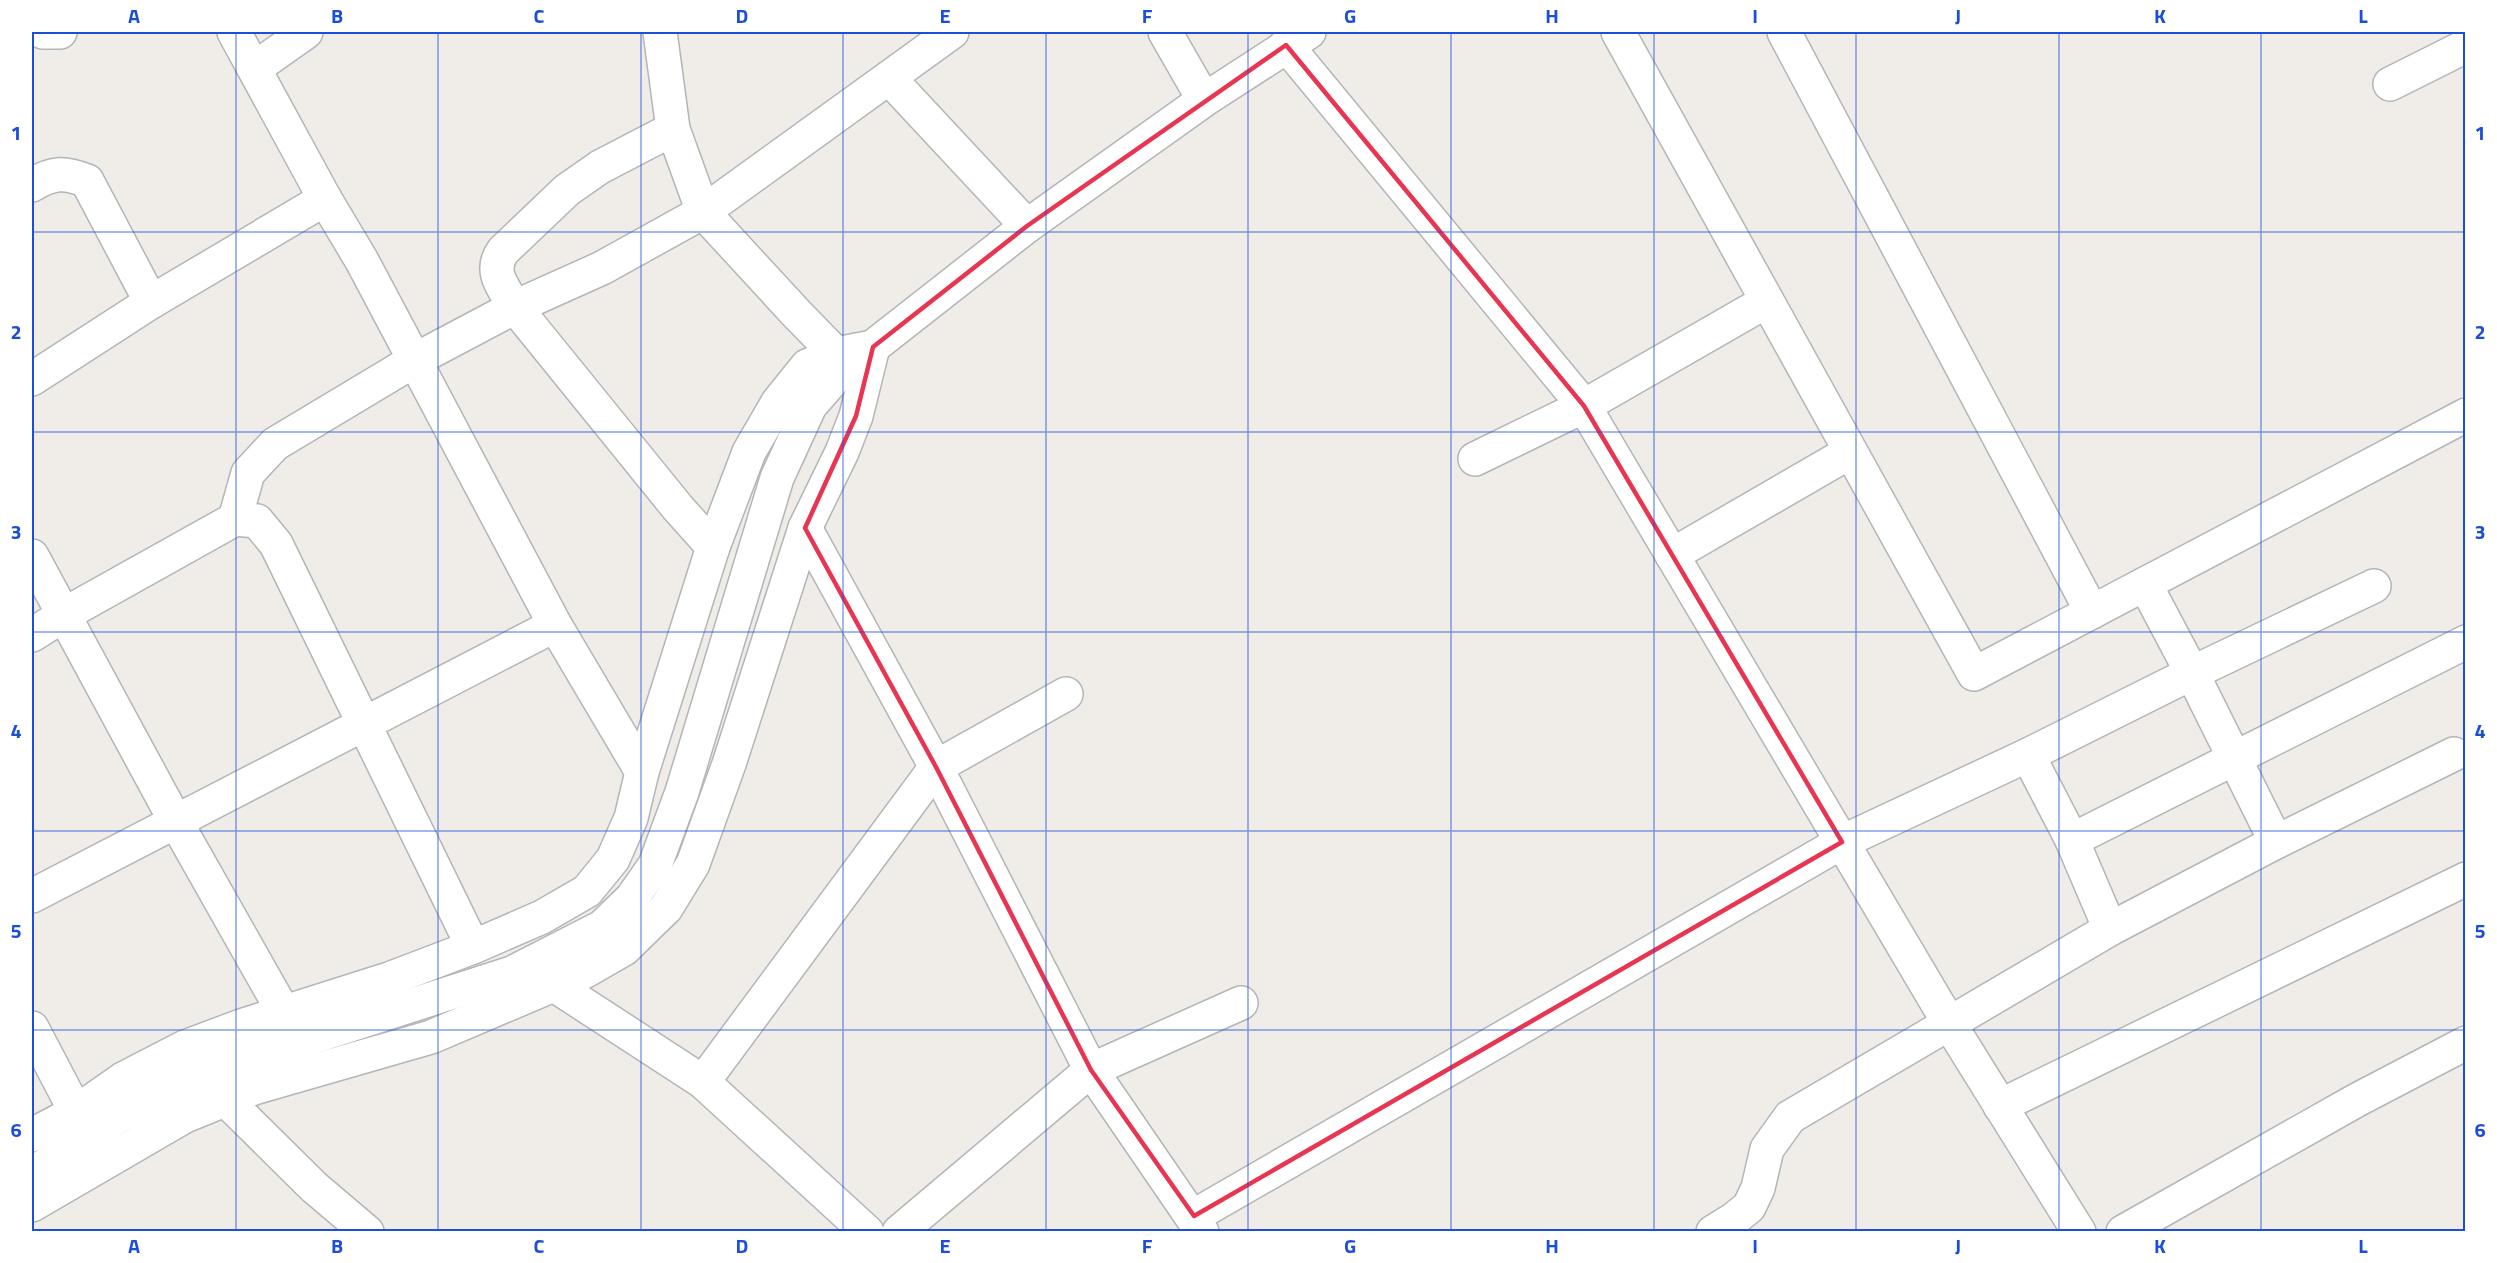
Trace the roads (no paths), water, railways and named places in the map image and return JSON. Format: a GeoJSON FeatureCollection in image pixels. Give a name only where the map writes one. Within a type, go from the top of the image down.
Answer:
{"type":"FeatureCollection","features":[{"type":"Feature","properties":{"kind":"street"},"geometry":{"type":"LineString","coordinates":[[42,32],[60,32]]}},
{"type":"Feature","properties":{"kind":"street"},"geometry":{"type":"LineString","coordinates":[[234,32],[325,199],[362,261],[555,625],[642,772]]}},
{"type":"Feature","properties":{"kind":"street"},"geometry":{"type":"LineString","coordinates":[[255,68],[306,32]]}},
{"type":"Feature","properties":{"kind":"street"},"geometry":{"type":"LineString","coordinates":[[660,32],[673,129],[703,212],[795,313],[836,354]]}},
{"type":"Feature","properties":{"kind":"street"},"geometry":{"type":"LineString","coordinates":[[235,519],[248,473],[275,444],[415,360],[515,308],[602,268],[703,212],[952,32]]}},
{"type":"Feature","properties":{"kind":"street"},"geometry":{"type":"LineString","coordinates":[[1165,32],[1204,99]]}},
{"type":"Feature","properties":{"kind":"street"},"geometry":{"type":"LineString","coordinates":[[1618,32],[1974,674],[2466,416]]}},
{"type":"Feature","properties":{"kind":"street"},"geometry":{"type":"LineString","coordinates":[[1784,32],[2092,612]]}},
{"type":"Feature","properties":{"kind":"street"},"geometry":{"type":"LineString","coordinates":[[32,1174],[116,1118],[180,1083],[235,1062],[512,973],[602,927],[632,898],[655,865],[668,832],[777,478],[810,406],[837,375],[1027,226],[1204,99],[1298,38],[1584,406],[1949,1023],[2079,1232]]}},
{"type":"Feature","properties":{"kind":"street"},"geometry":{"type":"LineString","coordinates":[[2390,84],[2466,46]]}},
{"type":"Feature","properties":{"kind":"street"},"geometry":{"type":"LineString","coordinates":[[889,78],[1027,226]]}},
{"type":"Feature","properties":{"kind":"street"},"geometry":{"type":"LineString","coordinates":[[673,129],[600,167],[567,190],[502,251],[496,261],[495,272],[515,308],[713,547]]}},
{"type":"Feature","properties":{"kind":"street"},"geometry":{"type":"LineString","coordinates":[[32,185],[41,179],[66,173],[87,181],[151,302]]}},
{"type":"Feature","properties":{"kind":"street"},"geometry":{"type":"LineString","coordinates":[[32,379],[151,302],[325,199]]}},
{"type":"Feature","properties":{"kind":"street"},"geometry":{"type":"LineString","coordinates":[[1475,459],[1584,406],[1767,301]]}},
{"type":"Feature","properties":{"kind":"street"},"geometry":{"type":"LineString","coordinates":[[32,1135],[76,1112],[123,1079],[185,1047],[388,979],[473,947],[542,917],[587,891],[613,859],[631,818],[642,772],[713,547],[749,452],[777,402],[807,366],[836,354],[873,347]]}},
{"type":"Feature","properties":{"kind":"street"},"geometry":{"type":"LineString","coordinates":[[32,1205],[185,1116],[254,1088],[431,1037],[584,972],[624,950],[666,908],[693,864],[729,764],[805,528],[842,452],[856,416],[873,347]]}},
{"type":"Feature","properties":{"kind":"street"},"geometry":{"type":"LineString","coordinates":[[1672,555],[1850,452]]}},
{"type":"Feature","properties":{"kind":"street"},"geometry":{"type":"LineString","coordinates":[[32,635],[65,614],[235,519],[257,521],[276,544],[473,947]]}},
{"type":"Feature","properties":{"kind":"street"},"geometry":{"type":"LineString","coordinates":[[805,528],[936,767],[1091,1070],[1198,1224],[1842,842],[2028,755],[2374,586]]}},
{"type":"Feature","properties":{"kind":"street"},"geometry":{"type":"LineString","coordinates":[[32,556],[176,822],[284,1013]]}},
{"type":"Feature","properties":{"kind":"street"},"geometry":{"type":"LineString","coordinates":[[2145,584],[2276,842]]}},
{"type":"Feature","properties":{"kind":"street"},"geometry":{"type":"LineString","coordinates":[[32,896],[366,725],[555,625]]}},
{"type":"Feature","properties":{"kind":"street"},"geometry":{"type":"LineString","coordinates":[[2072,840],[2466,642]]}},
{"type":"Feature","properties":{"kind":"street"},"geometry":{"type":"LineString","coordinates":[[703,1082],[936,767],[1066,694]]}},
{"type":"Feature","properties":{"kind":"street"},"geometry":{"type":"LineString","coordinates":[[1713,1232],[1734,1220],[1749,1207],[1758,1188],[1767,1149],[1790,1117],[2110,929],[2276,842],[2454,754]]}},
{"type":"Feature","properties":{"kind":"street"},"geometry":{"type":"LineString","coordinates":[[2028,755],[2072,840],[2110,929]]}},
{"type":"Feature","properties":{"kind":"street"},"geometry":{"type":"LineString","coordinates":[[2001,1106],[2466,879]]}},
{"type":"Feature","properties":{"kind":"street"},"geometry":{"type":"LineString","coordinates":[[554,985],[703,1082],[867,1232]]}},
{"type":"Feature","properties":{"kind":"street"},"geometry":{"type":"LineString","coordinates":[[899,1232],[1091,1070],[1241,1003]]}},
{"type":"Feature","properties":{"kind":"street"},"geometry":{"type":"LineString","coordinates":[[32,1028],[76,1112]]}},
{"type":"Feature","properties":{"kind":"street"},"geometry":{"type":"LineString","coordinates":[[2123,1232],[2357,1100],[2466,1043]]}},
{"type":"Feature","properties":{"kind":"street"},"geometry":{"type":"LineString","coordinates":[[226,1100],[314,1187],[367,1232]]}}]}
